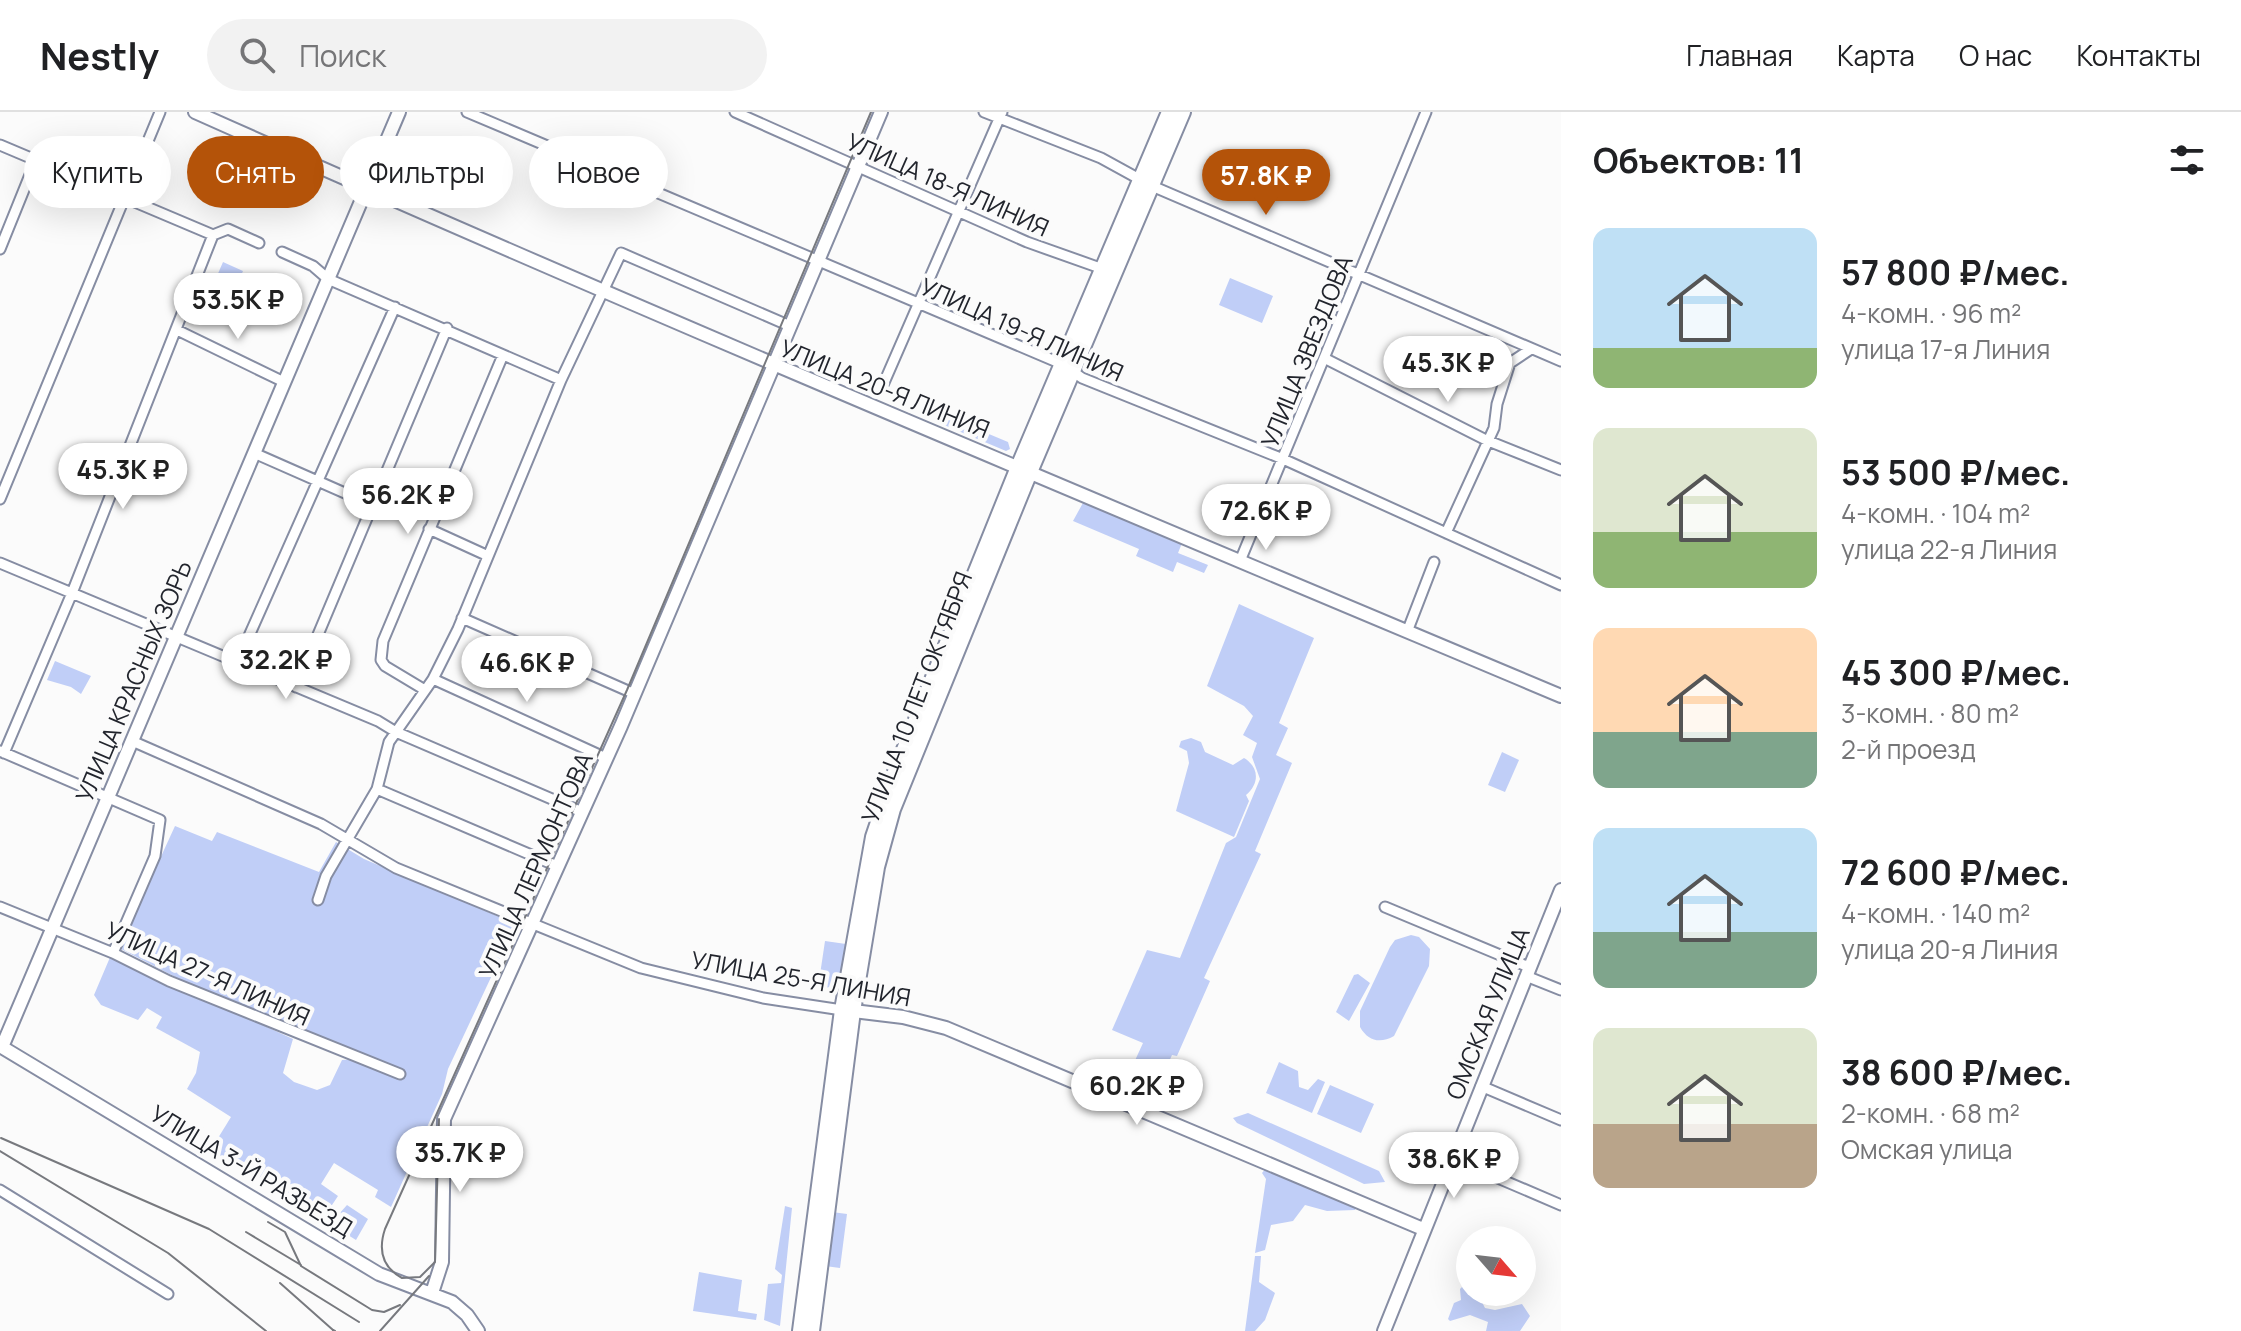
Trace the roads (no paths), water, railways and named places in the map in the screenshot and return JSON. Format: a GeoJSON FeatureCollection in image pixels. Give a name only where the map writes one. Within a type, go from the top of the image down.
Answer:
{"type":"FeatureCollection","features":[{"type":"Feature","properties":{"kind":"main road","name":"УЛИЦА 20-Я ЛИНИЯ"},"geometry":{"type":"LineString","coordinates":[[195,112],[340,176]]}},
{"type":"Feature","properties":{"kind":"main road","name":"УЛИЦА КРАСНЫХ ЗОРЬ"},"geometry":{"type":"LineString","coordinates":[[389,136],[399,112]]}},
{"type":"Feature","properties":{"kind":"main road","name":"УЛИЦА ЛЕРМОНТОВА"},"geometry":{"type":"LineString","coordinates":[[432,1293],[442,1262],[444,1119],[635,694],[881,112]]}},
{"type":"Feature","properties":{"kind":"main road","name":"УЛИЦА 10 ЛЕТ ОКТЯБРЯ"},"geometry":{"type":"LineString","coordinates":[[812,1331],[860,900],[883,806],[1147,182],[1169,112]]}},
{"type":"Feature","properties":{"kind":"main road","name":"УЛИЦА 10 ЛЕТ ОКТЯБРЯ"},"geometry":{"type":"LineString","coordinates":[[1068,367],[1103,269],[1183,112]]}},
{"type":"Feature","properties":{"kind":"main road","name":"УЛИЦА КРАСНЫХ ЗОРЬ"},"geometry":{"type":"LineString","coordinates":[[1,1046],[358,208]]}},
{"type":"Feature","properties":{"kind":"main road","name":"УЛИЦА 20-Я ЛИНИЯ"},"geometry":{"type":"LineString","coordinates":[[412,208],[773,367],[1024,469],[1561,696]]}},
{"type":"Feature","properties":{"kind":"main road","name":"ОМСКАЯ УЛИЦА"},"geometry":{"type":"LineString","coordinates":[[1384,1331],[1561,890]]}},
{"type":"Feature","properties":{"kind":"main road","name":"УЛИЦА 10 ЛЕТ ОКТЯБРЯ"},"geometry":{"type":"LineString","coordinates":[[800,1331],[848,1010]]}},
{"type":"Feature","properties":{"kind":"main road","name":"УЛИЦА 25-Я ЛИНИЯ"},"geometry":{"type":"LineString","coordinates":[[848,1010],[903,1017],[946,1028],[1423,1229]]}},
{"type":"Feature","properties":{"kind":"main road","name":"УЛИЦА 3-Й РАЗЪЕЗД"},"geometry":{"type":"LineString","coordinates":[[1,1046],[379,1274],[403,1286],[432,1293],[467,1315],[478,1331]]}},
{"type":"Feature","properties":{"kind":"street"},"geometry":{"type":"LineString","coordinates":[[150,136],[160,112]]}},
{"type":"Feature","properties":{"kind":"street","name":"УЛИЦА 19-Я ЛИНИЯ"},"geometry":{"type":"LineString","coordinates":[[467,112],[1068,367],[1082,378],[1283,459],[1561,585]]}},
{"type":"Feature","properties":{"kind":"street","name":"УЛИЦА 18-Я ЛИНИЯ"},"geometry":{"type":"LineString","coordinates":[[735,112],[1027,242],[1103,269]]}},
{"type":"Feature","properties":{"kind":"street"},"geometry":{"type":"LineString","coordinates":[[984,112],[1000,115],[1101,158],[1147,182],[1561,361]]}},
{"type":"Feature","properties":{"kind":"street","name":"УЛИЦА ЗВЕЗДОВА"},"geometry":{"type":"LineString","coordinates":[[1240,561],[1426,112]]}},
{"type":"Feature","properties":{"kind":"street"},"geometry":{"type":"LineString","coordinates":[[883,385],[1000,115]]}},
{"type":"Feature","properties":{"kind":"street"},"geometry":{"type":"LineString","coordinates":[[0,145],[24,155]]}},
{"type":"Feature","properties":{"kind":"street"},"geometry":{"type":"LineString","coordinates":[[0,249],[24,190]]}},
{"type":"Feature","properties":{"kind":"street"},"geometry":{"type":"LineString","coordinates":[[0,499],[120,208]]}},
{"type":"Feature","properties":{"kind":"street"},"geometry":{"type":"LineString","coordinates":[[150,208],[213,235],[228,229],[259,243]]}},
{"type":"Feature","properties":{"kind":"street"},"geometry":{"type":"LineString","coordinates":[[113,953],[155,856],[154,840],[161,823],[156,817],[2,752],[72,593],[213,235]]}},
{"type":"Feature","properties":{"kind":"street"},"geometry":{"type":"LineString","coordinates":[[282,252],[313,266],[328,279],[561,380]]}},
{"type":"Feature","properties":{"kind":"street"},"geometry":{"type":"LineString","coordinates":[[318,900],[326,876],[377,789],[387,748],[433,679],[462,618],[561,380],[621,253],[790,326]]}},
{"type":"Feature","properties":{"kind":"street"},"geometry":{"type":"LineString","coordinates":[[237,663],[395,307]]}},
{"type":"Feature","properties":{"kind":"street"},"geometry":{"type":"LineString","coordinates":[[296,687],[447,328]]}},
{"type":"Feature","properties":{"kind":"street"},"geometry":{"type":"LineString","coordinates":[[177,330],[284,382]]}},
{"type":"Feature","properties":{"kind":"street"},"geometry":{"type":"LineString","coordinates":[[1446,533],[1494,428],[1497,404],[1510,363],[1531,349]]}},
{"type":"Feature","properties":{"kind":"street"},"geometry":{"type":"LineString","coordinates":[[425,690],[385,666],[381,652],[503,355]]}},
{"type":"Feature","properties":{"kind":"street"},"geometry":{"type":"LineString","coordinates":[[1324,358],[1486,440],[1561,470]]}},
{"type":"Feature","properties":{"kind":"street"},"geometry":{"type":"LineString","coordinates":[[254,453],[372,505]]}},
{"type":"Feature","properties":{"kind":"street"},"geometry":{"type":"LineString","coordinates":[[429,529],[486,555]]}},
{"type":"Feature","properties":{"kind":"street"},"geometry":{"type":"LineString","coordinates":[[1407,632],[1434,562]]}},
{"type":"Feature","properties":{"kind":"street"},"geometry":{"type":"LineString","coordinates":[[0,563],[378,721],[396,732],[582,812]]}},
{"type":"Feature","properties":{"kind":"street"},"geometry":{"type":"LineString","coordinates":[[462,618],[635,694]]}},
{"type":"Feature","properties":{"kind":"street"},"geometry":{"type":"LineString","coordinates":[[433,679],[606,758]]}},
{"type":"Feature","properties":{"kind":"street","name":"УЛИЦА 25-Я ЛИНИЯ"},"geometry":{"type":"LineString","coordinates":[[132,741],[321,824],[396,868],[661,975],[763,998],[848,1010]]}},
{"type":"Feature","properties":{"kind":"street"},"geometry":{"type":"LineString","coordinates":[[377,789],[557,866]]}},
{"type":"Feature","properties":{"kind":"street","name":"УЛИЦА 27-Я ЛИНИЯ"},"geometry":{"type":"LineString","coordinates":[[0,907],[113,953],[169,981],[400,1074]]}},
{"type":"Feature","properties":{"kind":"street"},"geometry":{"type":"LineString","coordinates":[[1385,907],[1561,990]]}},
{"type":"Feature","properties":{"kind":"street"},"geometry":{"type":"LineString","coordinates":[[1481,1086],[1561,1120]]}},
{"type":"Feature","properties":{"kind":"street"},"geometry":{"type":"LineString","coordinates":[[1451,1158],[1561,1205]]}},
{"type":"Feature","properties":{"kind":"street"},"geometry":{"type":"LineString","coordinates":[[0,1190],[168,1294]]}},
{"type":"Feature","properties":{"kind":"tram line"},"geometry":{"type":"LineString","coordinates":[[439,1119],[435,1262],[420,1277],[402,1278],[390,1269],[383,1257],[385,1229],[627,690],[871,112]]}},
{"type":"Feature","properties":{"kind":"tram line"},"geometry":{"type":"LineString","coordinates":[[268,1222],[285,1232],[301,1266],[372,1310],[384,1312],[400,1305]]}},
{"type":"Feature","properties":{"kind":"tram line"},"geometry":{"type":"LineString","coordinates":[[246,1232],[301,1265]]}},
{"type":"Feature","properties":{"kind":"tram line"},"geometry":{"type":"LineString","coordinates":[[380,1331],[429,1276]]}},
{"type":"Feature","properties":{"kind":"railway"},"geometry":{"type":"LineString","coordinates":[[1,1138],[209,1229],[359,1322]]}},
{"type":"Feature","properties":{"kind":"railway"},"geometry":{"type":"LineString","coordinates":[[0,1151],[168,1253],[266,1331]]}},
{"type":"Feature","properties":{"kind":"railway"},"geometry":{"type":"LineString","coordinates":[[280,1283],[333,1330]]}}]}
